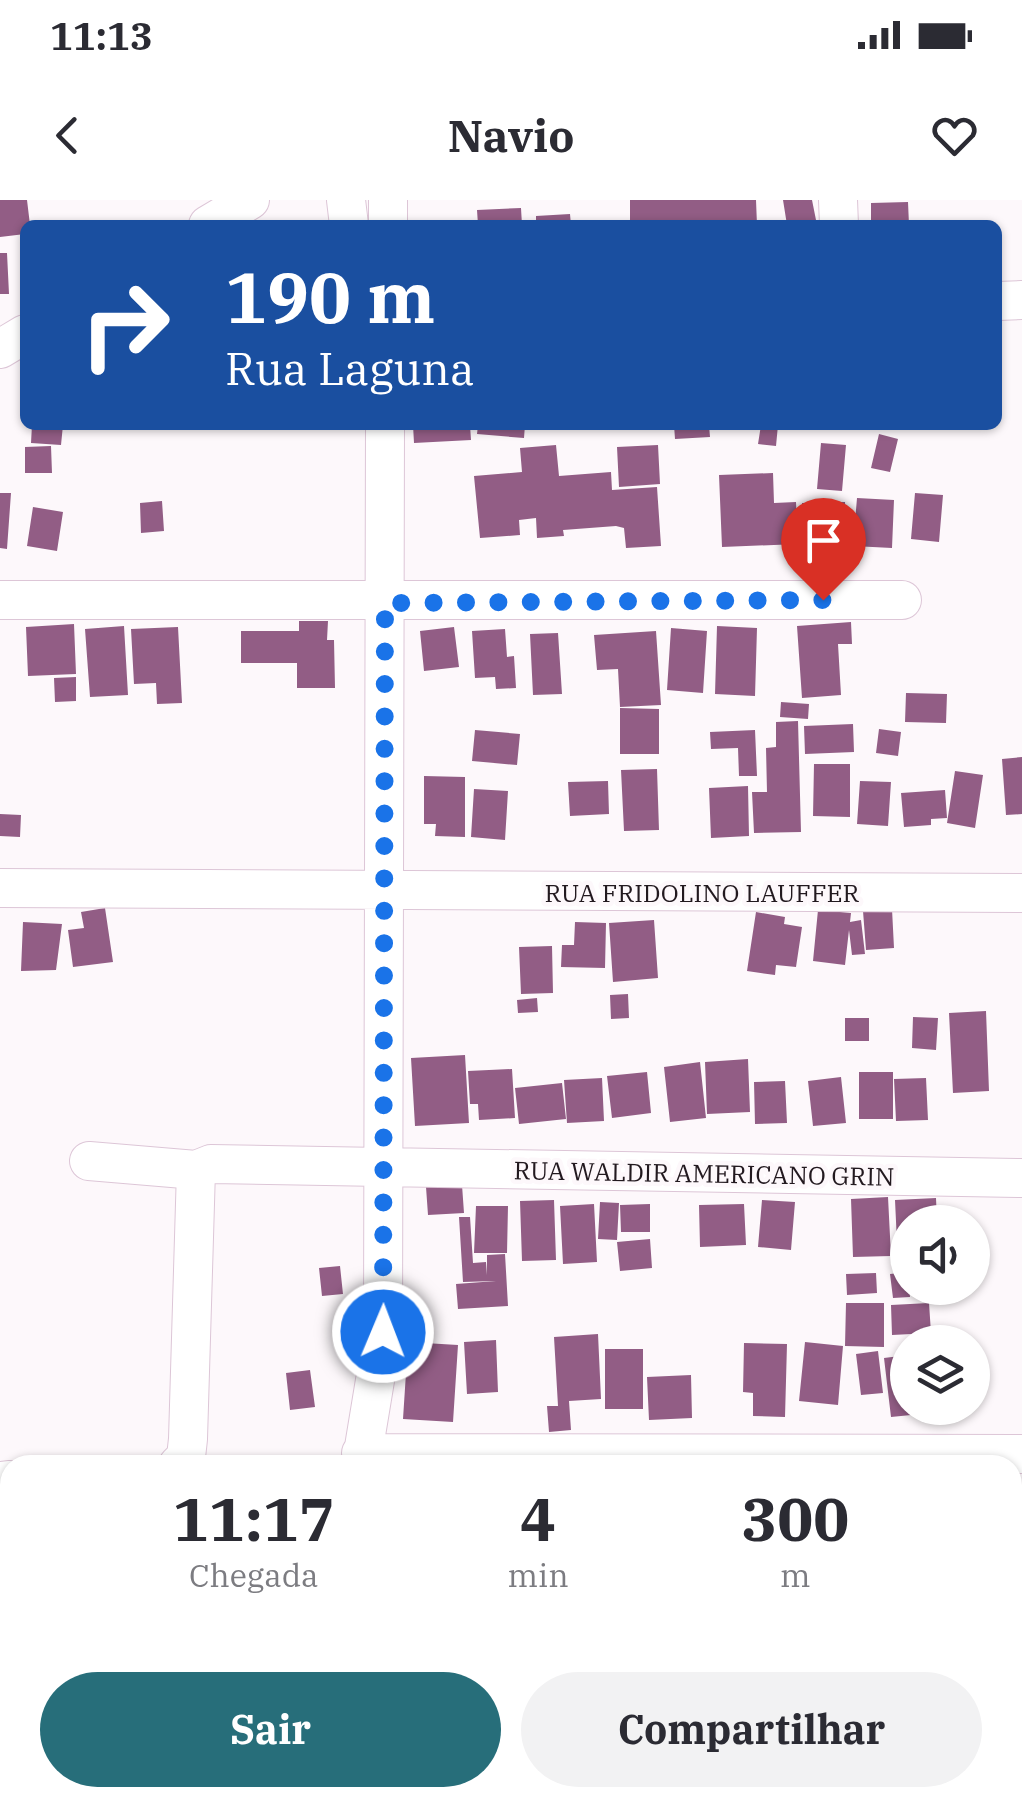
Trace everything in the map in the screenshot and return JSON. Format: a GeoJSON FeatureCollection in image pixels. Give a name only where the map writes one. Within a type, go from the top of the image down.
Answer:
{"type":"FeatureCollection","features":[{"type":"Feature","properties":{"kind":"street"},"geometry":{"type":"LineString","coordinates":[[216,220],[250,200]]}},
{"type":"Feature","properties":{"kind":"street"},"geometry":{"type":"LineString","coordinates":[[362,1455],[383,1332],[386,430]]}},
{"type":"Feature","properties":{"kind":"street"},"geometry":{"type":"LineString","coordinates":[[0,600],[902,600]]}},
{"type":"Feature","properties":{"kind":"street","name":"RUA FRIDOLINO LAUFFER"},"geometry":{"type":"LineString","coordinates":[[0,888],[1022,893]]}},
{"type":"Feature","properties":{"kind":"street","name":"RUA WALDIR AMERICANO GRIN"},"geometry":{"type":"LineString","coordinates":[[89,1161],[196,1170],[211,1164],[1022,1178]]}},
{"type":"Feature","properties":{"kind":"street"},"geometry":{"type":"LineString","coordinates":[[186,1455],[196,1170]]}},
{"type":"Feature","properties":{"kind":"street"},"geometry":{"type":"LineString","coordinates":[[973,1455],[1022,1454]]}},
{"type":"Feature","properties":{"kind":"building"},"geometry":{"type":"Polygon","coordinates":[[[0,200],[27,200],[29,220],[20,220],[20,235],[0,237],[0,200]]]}},
{"type":"Feature","properties":{"kind":"building"},"geometry":{"type":"Polygon","coordinates":[[[630,200],[756,200],[757,220],[630,220],[630,200]]]}},
{"type":"Feature","properties":{"kind":"building"},"geometry":{"type":"Polygon","coordinates":[[[783,200],[812,200],[816,220],[786,220],[783,200]]]}},
{"type":"Feature","properties":{"kind":"building"},"geometry":{"type":"Polygon","coordinates":[[[908,202],[909,220],[871,220],[871,203],[908,202]]]}},
{"type":"Feature","properties":{"kind":"building"},"geometry":{"type":"Polygon","coordinates":[[[521,208],[522,220],[478,220],[477,210],[521,208]]]}},
{"type":"Feature","properties":{"kind":"building"},"geometry":{"type":"Polygon","coordinates":[[[570,214],[571,220],[536,220],[536,216],[570,214]]]}},
{"type":"Feature","properties":{"kind":"building"},"geometry":{"type":"Polygon","coordinates":[[[0,253],[7,253],[9,294],[0,294],[0,253]]]}},
{"type":"Feature","properties":{"kind":"building"},"geometry":{"type":"Polygon","coordinates":[[[32,430],[62,430],[61,445],[31,443],[32,430]]]}},
{"type":"Feature","properties":{"kind":"building"},"geometry":{"type":"Polygon","coordinates":[[[413,430],[470,430],[471,440],[414,443],[413,430]]]}},
{"type":"Feature","properties":{"kind":"building"},"geometry":{"type":"Polygon","coordinates":[[[477,430],[525,430],[524,438],[477,434],[477,430]]]}},
{"type":"Feature","properties":{"kind":"building"},"geometry":{"type":"Polygon","coordinates":[[[674,430],[709,430],[710,437],[675,439],[674,430]]]}},
{"type":"Feature","properties":{"kind":"building"},"geometry":{"type":"Polygon","coordinates":[[[760,430],[778,430],[776,446],[758,444],[760,430]]]}},
{"type":"Feature","properties":{"kind":"building"},"geometry":{"type":"Polygon","coordinates":[[[879,434],[898,439],[890,472],[871,468],[879,434]]]}},
{"type":"Feature","properties":{"kind":"building"},"geometry":{"type":"Polygon","coordinates":[[[821,443],[846,445],[842,491],[817,489],[821,443]]]}},
{"type":"Feature","properties":{"kind":"building"},"geometry":{"type":"Polygon","coordinates":[[[556,445],[559,476],[611,472],[612,490],[657,487],[661,546],[626,548],[624,528],[616,526],[563,530],[564,536],[537,538],[536,518],[519,520],[520,535],[480,538],[474,476],[522,472],[520,448],[556,445]]]}},
{"type":"Feature","properties":{"kind":"building"},"geometry":{"type":"Polygon","coordinates":[[[658,445],[660,484],[619,487],[617,447],[658,445]]]}},
{"type":"Feature","properties":{"kind":"building"},"geometry":{"type":"Polygon","coordinates":[[[51,446],[52,473],[25,473],[25,447],[51,446]]]}},
{"type":"Feature","properties":{"kind":"building"},"geometry":{"type":"Polygon","coordinates":[[[773,473],[774,503],[796,502],[798,544],[722,547],[719,475],[773,473]]]}},
{"type":"Feature","properties":{"kind":"building"},"geometry":{"type":"Polygon","coordinates":[[[0,493],[11,493],[7,549],[0,548],[0,493]]]}},
{"type":"Feature","properties":{"kind":"building"},"geometry":{"type":"Polygon","coordinates":[[[915,493],[943,495],[939,542],[911,539],[915,493]]]}},
{"type":"Feature","properties":{"kind":"building"},"geometry":{"type":"Polygon","coordinates":[[[857,498],[894,500],[892,548],[853,546],[857,498]]]}},
{"type":"Feature","properties":{"kind":"building"},"geometry":{"type":"Polygon","coordinates":[[[162,501],[164,531],[141,533],[140,503],[162,501]]]}},
{"type":"Feature","properties":{"kind":"building"},"geometry":{"type":"Polygon","coordinates":[[[845,502],[847,558],[828,558],[827,544],[814,545],[813,519],[802,520],[802,503],[845,502]]]}},
{"type":"Feature","properties":{"kind":"building"},"geometry":{"type":"Polygon","coordinates":[[[33,507],[63,512],[57,551],[27,546],[33,507]]]}},
{"type":"Feature","properties":{"kind":"building"},"geometry":{"type":"Polygon","coordinates":[[[299,621],[328,621],[327,640],[334,640],[335,688],[297,688],[297,663],[241,663],[241,631],[299,631],[299,621]]]}},
{"type":"Feature","properties":{"kind":"building"},"geometry":{"type":"Polygon","coordinates":[[[851,622],[852,644],[838,644],[841,695],[802,698],[797,626],[851,622]]]}},
{"type":"Feature","properties":{"kind":"building"},"geometry":{"type":"Polygon","coordinates":[[[74,624],[76,674],[28,676],[26,627],[74,624]]]}},
{"type":"Feature","properties":{"kind":"building"},"geometry":{"type":"Polygon","coordinates":[[[124,626],[128,695],[90,697],[85,629],[124,626]]]}},
{"type":"Feature","properties":{"kind":"building"},"geometry":{"type":"Polygon","coordinates":[[[717,626],[757,628],[755,696],[715,694],[717,626]]]}},
{"type":"Feature","properties":{"kind":"building"},"geometry":{"type":"Polygon","coordinates":[[[178,627],[182,703],[157,704],[156,683],[134,684],[131,629],[178,627]]]}},
{"type":"Feature","properties":{"kind":"building"},"geometry":{"type":"Polygon","coordinates":[[[454,627],[459,667],[424,671],[420,631],[454,627]]]}},
{"type":"Feature","properties":{"kind":"building"},"geometry":{"type":"Polygon","coordinates":[[[671,628],[707,631],[703,693],[667,690],[671,628]]]}},
{"type":"Feature","properties":{"kind":"building"},"geometry":{"type":"Polygon","coordinates":[[[505,629],[507,657],[514,656],[516,688],[496,689],[495,677],[475,678],[472,631],[505,629]]]}},
{"type":"Feature","properties":{"kind":"building"},"geometry":{"type":"Polygon","coordinates":[[[656,631],[661,705],[620,707],[618,669],[597,670],[594,635],[656,631]]]}},
{"type":"Feature","properties":{"kind":"building"},"geometry":{"type":"Polygon","coordinates":[[[558,633],[562,694],[533,695],[530,634],[558,633]]]}},
{"type":"Feature","properties":{"kind":"building"},"geometry":{"type":"Polygon","coordinates":[[[76,677],[76,701],[55,702],[54,678],[76,677]]]}},
{"type":"Feature","properties":{"kind":"building"},"geometry":{"type":"Polygon","coordinates":[[[906,693],[947,694],[946,723],[905,722],[906,693]]]}},
{"type":"Feature","properties":{"kind":"building"},"geometry":{"type":"Polygon","coordinates":[[[781,702],[809,704],[808,719],[780,717],[781,702]]]}},
{"type":"Feature","properties":{"kind":"building"},"geometry":{"type":"Polygon","coordinates":[[[620,708],[659,709],[659,754],[620,754],[620,708]]]}},
{"type":"Feature","properties":{"kind":"building"},"geometry":{"type":"Polygon","coordinates":[[[798,721],[801,832],[754,833],[752,792],[767,792],[766,748],[776,747],[776,722],[798,721]]]}},
{"type":"Feature","properties":{"kind":"building"},"geometry":{"type":"Polygon","coordinates":[[[853,724],[854,752],[805,754],[804,726],[853,724]]]}},
{"type":"Feature","properties":{"kind":"building"},"geometry":{"type":"Polygon","coordinates":[[[879,729],[901,732],[898,756],[876,753],[879,729]]]}},
{"type":"Feature","properties":{"kind":"building"},"geometry":{"type":"Polygon","coordinates":[[[475,730],[520,734],[517,765],[472,761],[475,730]]]}},
{"type":"Feature","properties":{"kind":"building"},"geometry":{"type":"Polygon","coordinates":[[[755,730],[757,776],[739,776],[738,748],[711,749],[710,732],[755,730]]]}},
{"type":"Feature","properties":{"kind":"building"},"geometry":{"type":"Polygon","coordinates":[[[1022,757],[1022,814],[1006,815],[1002,759],[1022,757]]]}},
{"type":"Feature","properties":{"kind":"building"},"geometry":{"type":"Polygon","coordinates":[[[814,764],[850,764],[850,817],[813,816],[814,764]]]}},
{"type":"Feature","properties":{"kind":"building"},"geometry":{"type":"Polygon","coordinates":[[[657,769],[659,830],[624,831],[621,770],[657,769]]]}},
{"type":"Feature","properties":{"kind":"building"},"geometry":{"type":"Polygon","coordinates":[[[955,771],[983,775],[975,828],[947,823],[955,771]]]}},
{"type":"Feature","properties":{"kind":"building"},"geometry":{"type":"Polygon","coordinates":[[[424,776],[465,777],[465,837],[435,836],[436,824],[424,824],[424,776]]]}},
{"type":"Feature","properties":{"kind":"building"},"geometry":{"type":"Polygon","coordinates":[[[608,781],[609,814],[570,816],[568,782],[608,781]]]}},
{"type":"Feature","properties":{"kind":"building"},"geometry":{"type":"Polygon","coordinates":[[[860,781],[891,782],[888,826],[857,824],[860,781]]]}},
{"type":"Feature","properties":{"kind":"building"},"geometry":{"type":"Polygon","coordinates":[[[748,786],[749,836],[711,838],[709,788],[748,786]]]}},
{"type":"Feature","properties":{"kind":"building"},"geometry":{"type":"Polygon","coordinates":[[[474,789],[508,791],[505,840],[471,837],[474,789]]]}},
{"type":"Feature","properties":{"kind":"building"},"geometry":{"type":"Polygon","coordinates":[[[945,790],[947,818],[931,819],[931,825],[904,827],[901,793],[945,790]]]}},
{"type":"Feature","properties":{"kind":"building"},"geometry":{"type":"Polygon","coordinates":[[[0,814],[21,815],[20,837],[0,836],[0,814]]]}},
{"type":"Feature","properties":{"kind":"building"},"geometry":{"type":"Polygon","coordinates":[[[105,908],[113,962],[73,967],[68,930],[84,928],[81,912],[105,908]]]}},
{"type":"Feature","properties":{"kind":"building"},"geometry":{"type":"Polygon","coordinates":[[[892,909],[894,948],[866,950],[863,911],[892,909]]]}},
{"type":"Feature","properties":{"kind":"building"},"geometry":{"type":"Polygon","coordinates":[[[818,910],[851,913],[850,922],[861,920],[865,954],[852,955],[849,930],[845,965],[813,961],[818,910]]]}},
{"type":"Feature","properties":{"kind":"building"},"geometry":{"type":"Polygon","coordinates":[[[756,912],[785,917],[784,924],[802,927],[796,967],[776,965],[775,975],[747,971],[756,912]]]}},
{"type":"Feature","properties":{"kind":"building"},"geometry":{"type":"Polygon","coordinates":[[[654,920],[658,978],[613,982],[609,923],[654,920]]]}},
{"type":"Feature","properties":{"kind":"building"},"geometry":{"type":"Polygon","coordinates":[[[23,922],[62,924],[56,970],[21,971],[23,922]]]}},
{"type":"Feature","properties":{"kind":"building"},"geometry":{"type":"Polygon","coordinates":[[[575,922],[606,923],[605,968],[561,967],[562,945],[574,945],[575,922]]]}},
{"type":"Feature","properties":{"kind":"building"},"geometry":{"type":"Polygon","coordinates":[[[552,946],[553,993],[521,994],[519,947],[552,946]]]}},
{"type":"Feature","properties":{"kind":"building"},"geometry":{"type":"Polygon","coordinates":[[[628,994],[629,1018],[611,1019],[610,995],[628,994]]]}},
{"type":"Feature","properties":{"kind":"building"},"geometry":{"type":"Polygon","coordinates":[[[537,998],[538,1012],[518,1013],[517,1000],[537,998]]]}},
{"type":"Feature","properties":{"kind":"building"},"geometry":{"type":"Polygon","coordinates":[[[986,1011],[989,1091],[953,1093],[949,1013],[986,1011]]]}},
{"type":"Feature","properties":{"kind":"building"},"geometry":{"type":"Polygon","coordinates":[[[913,1017],[938,1018],[936,1050],[912,1048],[913,1017]]]}},
{"type":"Feature","properties":{"kind":"building"},"geometry":{"type":"Polygon","coordinates":[[[845,1018],[869,1018],[869,1041],[845,1041],[845,1018]]]}},
{"type":"Feature","properties":{"kind":"building"},"geometry":{"type":"Polygon","coordinates":[[[465,1055],[469,1123],[415,1126],[411,1058],[465,1055]]]}},
{"type":"Feature","properties":{"kind":"building"},"geometry":{"type":"Polygon","coordinates":[[[748,1059],[750,1112],[707,1114],[705,1062],[748,1059]]]}},
{"type":"Feature","properties":{"kind":"building"},"geometry":{"type":"Polygon","coordinates":[[[700,1062],[706,1118],[670,1122],[664,1067],[700,1062]]]}},
{"type":"Feature","properties":{"kind":"building"},"geometry":{"type":"Polygon","coordinates":[[[512,1069],[515,1118],[479,1120],[478,1104],[470,1104],[468,1071],[512,1069]]]}},
{"type":"Feature","properties":{"kind":"building"},"geometry":{"type":"Polygon","coordinates":[[[647,1072],[651,1113],[612,1118],[607,1076],[647,1072]]]}},
{"type":"Feature","properties":{"kind":"building"},"geometry":{"type":"Polygon","coordinates":[[[859,1072],[893,1072],[893,1119],[859,1119],[859,1072]]]}},
{"type":"Feature","properties":{"kind":"building"},"geometry":{"type":"Polygon","coordinates":[[[841,1077],[846,1123],[813,1126],[808,1081],[841,1077]]]}},
{"type":"Feature","properties":{"kind":"building"},"geometry":{"type":"Polygon","coordinates":[[[602,1078],[604,1121],[567,1123],[564,1080],[602,1078]]]}},
{"type":"Feature","properties":{"kind":"building"},"geometry":{"type":"Polygon","coordinates":[[[926,1078],[928,1120],[896,1121],[894,1079],[926,1078]]]}},
{"type":"Feature","properties":{"kind":"building"},"geometry":{"type":"Polygon","coordinates":[[[785,1081],[787,1123],[755,1124],[754,1082],[785,1081]]]}},
{"type":"Feature","properties":{"kind":"building"},"geometry":{"type":"Polygon","coordinates":[[[562,1083],[566,1119],[519,1124],[515,1088],[562,1083]]]}},
{"type":"Feature","properties":{"kind":"building"},"geometry":{"type":"Polygon","coordinates":[[[462,1185],[464,1213],[428,1215],[426,1187],[462,1185]]]}},
{"type":"Feature","properties":{"kind":"building"},"geometry":{"type":"Polygon","coordinates":[[[888,1197],[890,1256],[853,1257],[851,1199],[888,1197]]]}},
{"type":"Feature","properties":{"kind":"building"},"geometry":{"type":"Polygon","coordinates":[[[936,1198],[936,1205],[895,1205],[895,1200],[936,1198]]]}},
{"type":"Feature","properties":{"kind":"building"},"geometry":{"type":"Polygon","coordinates":[[[554,1200],[556,1260],[522,1261],[520,1201],[554,1200]]]}},
{"type":"Feature","properties":{"kind":"building"},"geometry":{"type":"Polygon","coordinates":[[[762,1200],[795,1202],[791,1250],[758,1247],[762,1200]]]}},
{"type":"Feature","properties":{"kind":"building"},"geometry":{"type":"Polygon","coordinates":[[[600,1202],[619,1203],[617,1240],[598,1239],[600,1202]]]}},
{"type":"Feature","properties":{"kind":"building"},"geometry":{"type":"Polygon","coordinates":[[[594,1204],[597,1262],[563,1264],[560,1206],[594,1204]]]}},
{"type":"Feature","properties":{"kind":"building"},"geometry":{"type":"Polygon","coordinates":[[[650,1204],[650,1232],[621,1232],[620,1205],[650,1204]]]}},
{"type":"Feature","properties":{"kind":"building"},"geometry":{"type":"Polygon","coordinates":[[[744,1204],[746,1245],[700,1247],[699,1205],[744,1204]]]}},
{"type":"Feature","properties":{"kind":"building"},"geometry":{"type":"Polygon","coordinates":[[[476,1206],[508,1206],[507,1253],[474,1253],[476,1206]]]}},
{"type":"Feature","properties":{"kind":"building"},"geometry":{"type":"Polygon","coordinates":[[[459,1217],[470,1217],[473,1263],[486,1262],[487,1275],[487,1255],[505,1254],[508,1306],[458,1309],[456,1284],[496,1281],[463,1282],[459,1217]]]}},
{"type":"Feature","properties":{"kind":"building"},"geometry":{"type":"Polygon","coordinates":[[[650,1239],[652,1268],[620,1271],[617,1242],[650,1239]]]}},
{"type":"Feature","properties":{"kind":"building"},"geometry":{"type":"Polygon","coordinates":[[[340,1266],[343,1294],[322,1296],[319,1268],[340,1266]]]}},
{"type":"Feature","properties":{"kind":"building"},"geometry":{"type":"Polygon","coordinates":[[[876,1273],[877,1293],[847,1295],[846,1274],[876,1273]]]}},
{"type":"Feature","properties":{"kind":"building"},"geometry":{"type":"Polygon","coordinates":[[[846,1303],[884,1303],[884,1347],[845,1346],[846,1303]]]}},
{"type":"Feature","properties":{"kind":"building"},"geometry":{"type":"Polygon","coordinates":[[[891,1305],[929,1305],[930,1325],[892,1325],[891,1305]]]}},
{"type":"Feature","properties":{"kind":"building"},"geometry":{"type":"Polygon","coordinates":[[[598,1334],[601,1399],[569,1401],[571,1430],[549,1432],[547,1406],[558,1406],[554,1337],[598,1334]]]}},
{"type":"Feature","properties":{"kind":"building"},"geometry":{"type":"Polygon","coordinates":[[[496,1340],[498,1392],[467,1394],[464,1342],[496,1340]]]}},
{"type":"Feature","properties":{"kind":"building"},"geometry":{"type":"Polygon","coordinates":[[[408,1342],[458,1345],[453,1422],[403,1419],[408,1342]]]}},
{"type":"Feature","properties":{"kind":"building"},"geometry":{"type":"Polygon","coordinates":[[[805,1342],[843,1346],[838,1405],[799,1401],[805,1342]]]}},
{"type":"Feature","properties":{"kind":"building"},"geometry":{"type":"Polygon","coordinates":[[[744,1343],[787,1344],[785,1417],[753,1416],[753,1393],[743,1392],[744,1343]]]}},
{"type":"Feature","properties":{"kind":"building"},"geometry":{"type":"Polygon","coordinates":[[[605,1349],[643,1349],[643,1409],[605,1409],[605,1349]]]}},
{"type":"Feature","properties":{"kind":"building"},"geometry":{"type":"Polygon","coordinates":[[[878,1351],[883,1393],[861,1395],[856,1354],[878,1351]]]}},
{"type":"Feature","properties":{"kind":"building"},"geometry":{"type":"Polygon","coordinates":[[[890,1357],[890,1409],[884,1358],[890,1357]]]}},
{"type":"Feature","properties":{"kind":"building"},"geometry":{"type":"Polygon","coordinates":[[[310,1370],[315,1407],[290,1410],[286,1373],[310,1370]]]}},
{"type":"Feature","properties":{"kind":"building"},"geometry":{"type":"Polygon","coordinates":[[[691,1375],[692,1418],[649,1420],[647,1377],[691,1375]]]}},
{"type":"Feature","properties":{"kind":"route"},"geometry":{"type":"LineString","coordinates":[[383,1332],[385,603],[823,600]]}}]}
